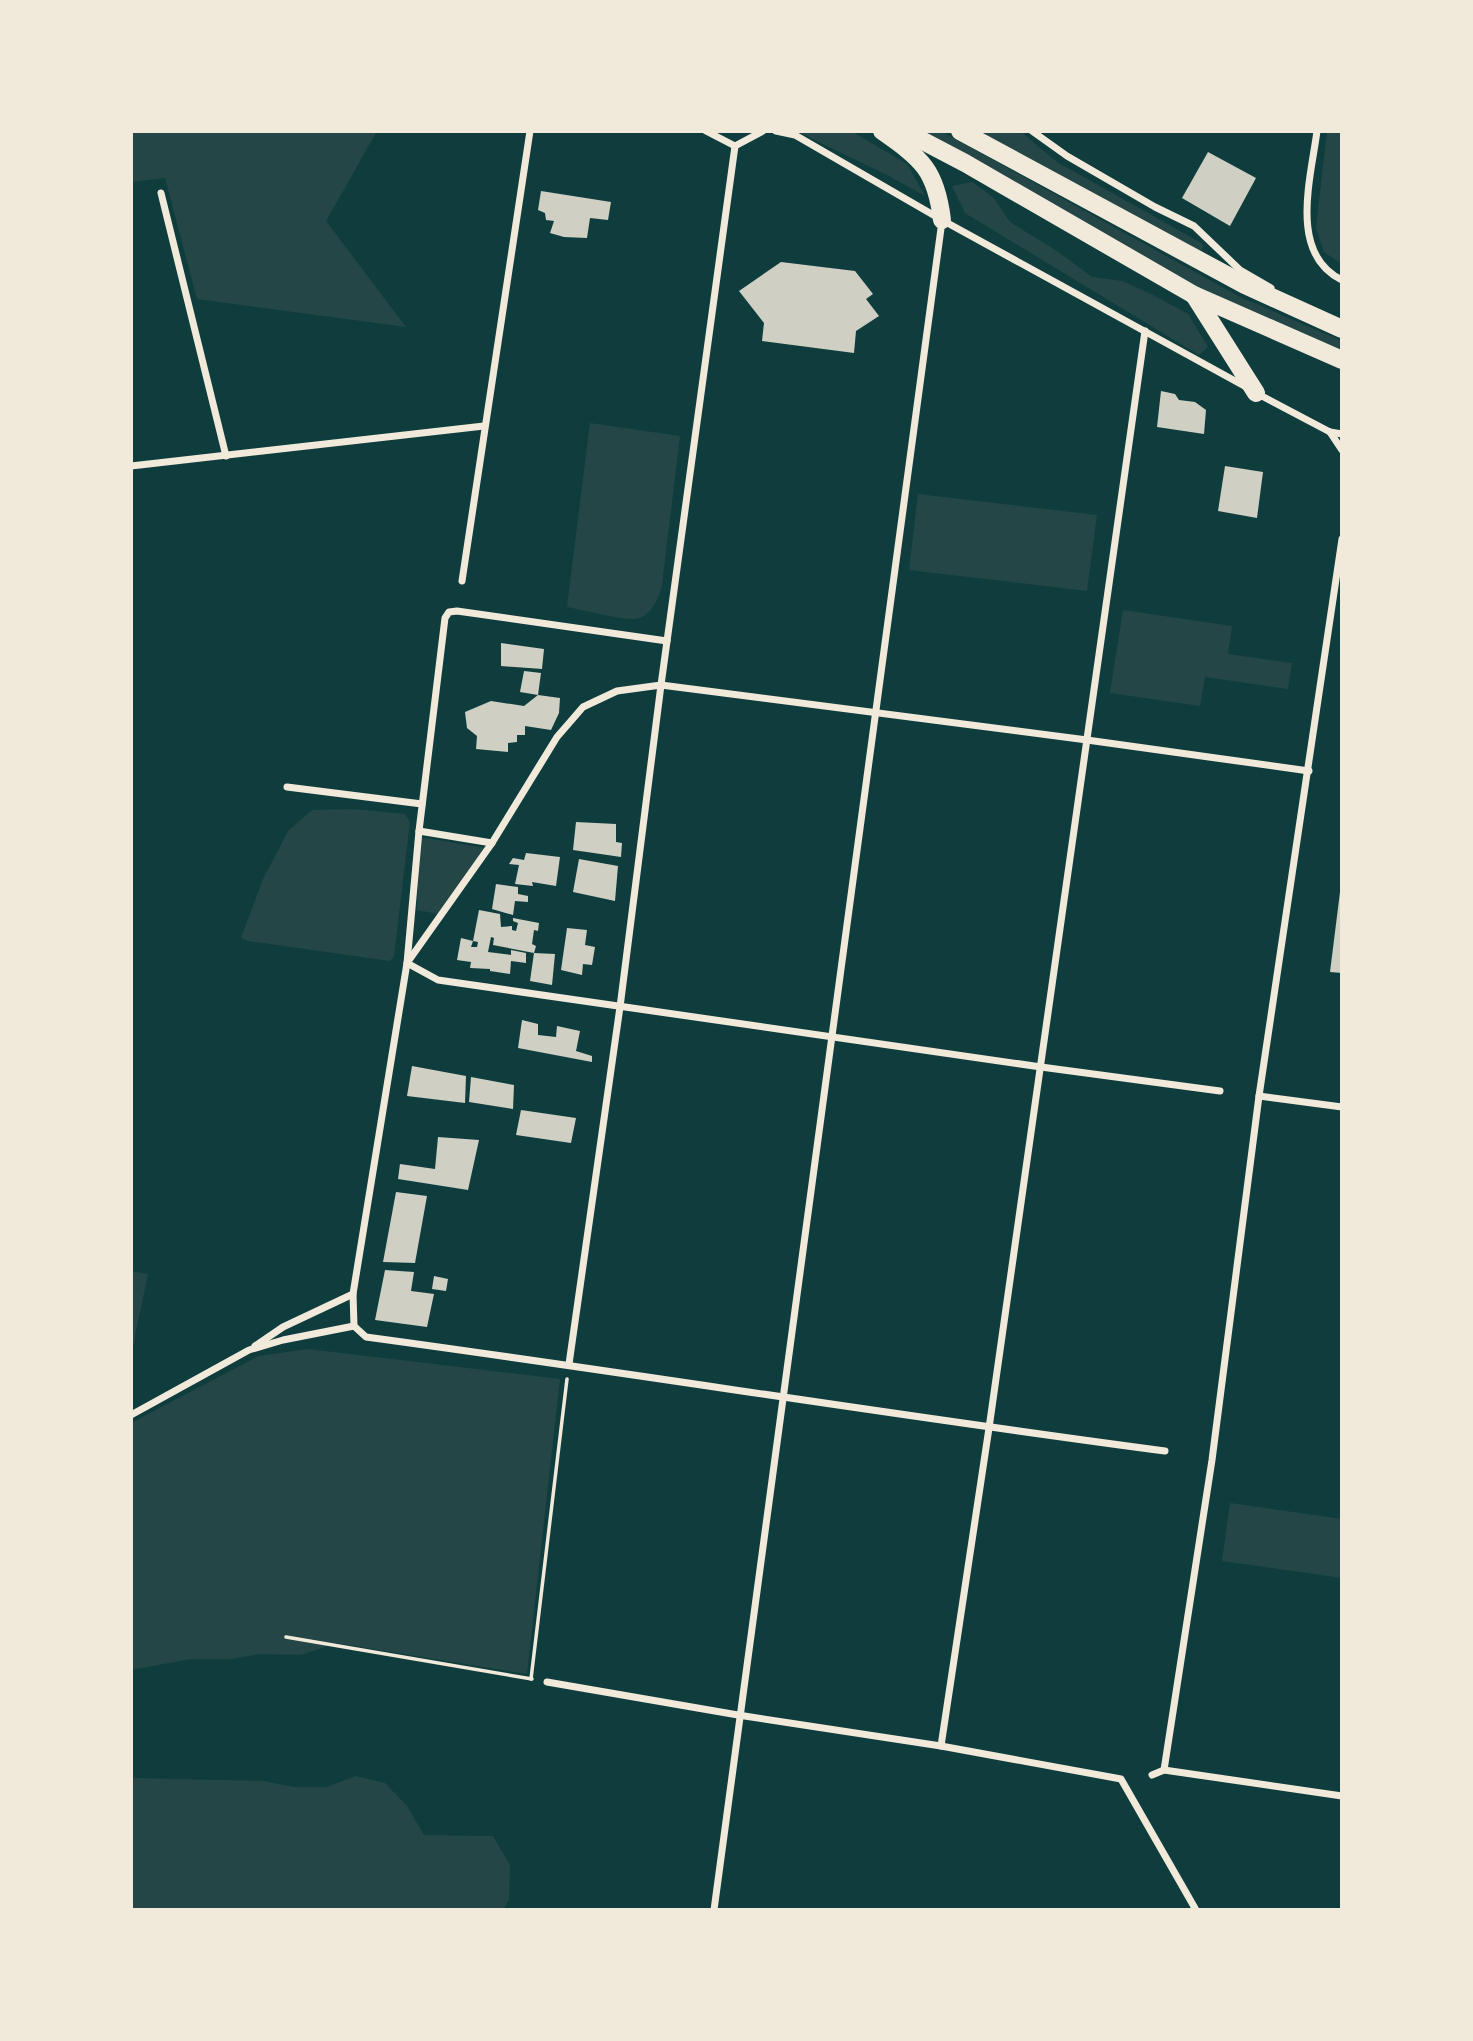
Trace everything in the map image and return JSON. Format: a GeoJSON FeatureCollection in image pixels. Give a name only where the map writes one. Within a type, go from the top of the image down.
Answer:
{"type":"FeatureCollection","features":[{"type":"Feature","properties":{"kind":"main road"},"geometry":{"type":"LineString","coordinates":[[882,131],[917,156],[930,174],[939,195],[942,220]]}},
{"type":"Feature","properties":{"kind":"main road"},"geometry":{"type":"LineString","coordinates":[[904,131],[1194,295],[1342,360]]}},
{"type":"Feature","properties":{"kind":"main road"},"geometry":{"type":"LineString","coordinates":[[960,131],[1245,285],[1342,329]]}},
{"type":"Feature","properties":{"kind":"main road"},"geometry":{"type":"LineString","coordinates":[[1194,295],[1256,393]]}},
{"type":"Feature","properties":{"kind":"street"},"geometry":{"type":"LineString","coordinates":[[462,581],[530,131]]}},
{"type":"Feature","properties":{"kind":"street"},"geometry":{"type":"LineString","coordinates":[[706,131],[734,146]]}},
{"type":"Feature","properties":{"kind":"street"},"geometry":{"type":"LineString","coordinates":[[734,146],[763,131]]}},
{"type":"Feature","properties":{"kind":"street"},"geometry":{"type":"LineString","coordinates":[[776,131],[796,135],[942,220],[1256,393],[1330,432],[1342,434]]}},
{"type":"Feature","properties":{"kind":"street"},"geometry":{"type":"LineString","coordinates":[[1032,131],[1067,156],[1155,207],[1194,226],[1240,271],[1277,291],[1309,314]]}},
{"type":"Feature","properties":{"kind":"street"},"geometry":{"type":"LineString","coordinates":[[1317,131],[1308,205],[1311,248],[1319,262],[1342,280]]}},
{"type":"Feature","properties":{"kind":"street"},"geometry":{"type":"LineString","coordinates":[[569,1364],[620,1007],[734,146]]}},
{"type":"Feature","properties":{"kind":"street"},"geometry":{"type":"LineString","coordinates":[[161,193],[226,456]]}},
{"type":"Feature","properties":{"kind":"street"},"geometry":{"type":"LineString","coordinates":[[714,1910],[781,1396],[878,714],[942,220]]}},
{"type":"Feature","properties":{"kind":"street"},"geometry":{"type":"LineString","coordinates":[[941,1746],[989,1428],[1145,331]]}},
{"type":"Feature","properties":{"kind":"street"},"geometry":{"type":"LineString","coordinates":[[131,466],[484,425]]}},
{"type":"Feature","properties":{"kind":"street"},"geometry":{"type":"LineString","coordinates":[[1330,432],[1342,450]]}},
{"type":"Feature","properties":{"kind":"street"},"geometry":{"type":"LineString","coordinates":[[1164,1770],[1212,1460],[1259,1096],[1342,539]]}},
{"type":"Feature","properties":{"kind":"street"},"geometry":{"type":"LineString","coordinates":[[667,640],[457,611],[449,612],[445,618],[419,831],[407,963],[353,1294],[354,1326],[366,1337],[1165,1451]]}},
{"type":"Feature","properties":{"kind":"street"},"geometry":{"type":"LineString","coordinates":[[407,963],[492,843],[557,737],[583,707],[617,691],[661,685],[1309,771]]}},
{"type":"Feature","properties":{"kind":"street"},"geometry":{"type":"LineString","coordinates":[[287,787],[422,804]]}},
{"type":"Feature","properties":{"kind":"street"},"geometry":{"type":"LineString","coordinates":[[419,831],[492,843]]}},
{"type":"Feature","properties":{"kind":"street"},"geometry":{"type":"LineString","coordinates":[[407,963],[438,980],[1220,1091]]}},
{"type":"Feature","properties":{"kind":"street"},"geometry":{"type":"LineString","coordinates":[[1259,1096],[1342,1107]]}},
{"type":"Feature","properties":{"kind":"street"},"geometry":{"type":"LineString","coordinates":[[131,1415],[249,1350],[283,1327],[353,1294]]}},
{"type":"Feature","properties":{"kind":"street"},"geometry":{"type":"LineString","coordinates":[[249,1350],[282,1340],[354,1326]]}},
{"type":"Feature","properties":{"kind":"street"},"geometry":{"type":"LineString","coordinates":[[547,1682],[941,1746],[1121,1779],[1196,1910]]}},
{"type":"Feature","properties":{"kind":"street"},"geometry":{"type":"LineString","coordinates":[[1153,1775],[1164,1770],[1342,1796]]}},
{"type":"Feature","properties":{"kind":"path"},"geometry":{"type":"LineString","coordinates":[[286,1637],[531,1679],[569,1364]]}},
{"type":"Feature","properties":{"kind":"shaded area"},"geometry":{"type":"Polygon","coordinates":[[[131,131],[377,131],[326,221],[406,327],[197,299],[165,178],[131,182],[131,131]]]}},
{"type":"Feature","properties":{"kind":"shaded area"},"geometry":{"type":"Polygon","coordinates":[[[796,131],[851,131],[907,164],[925,196],[887,175],[796,131]]]}},
{"type":"Feature","properties":{"kind":"shaded area"},"geometry":{"type":"Polygon","coordinates":[[[920,131],[941,131],[1240,297],[1342,341],[1342,353],[1204,292],[920,131]]]}},
{"type":"Feature","properties":{"kind":"shaded area"},"geometry":{"type":"Polygon","coordinates":[[[980,131],[1020,131],[1057,162],[1203,244],[1202,250],[1199,253],[1001,147],[980,131]]]}},
{"type":"Feature","properties":{"kind":"shaded area"},"geometry":{"type":"Polygon","coordinates":[[[1327,131],[1342,131],[1342,264],[1324,252],[1316,228],[1327,131]]]}},
{"type":"Feature","properties":{"kind":"shaded area"},"geometry":{"type":"Polygon","coordinates":[[[972,182],[993,197],[1010,222],[1092,277],[1123,281],[1188,314],[1208,347],[1199,355],[965,213],[952,186],[972,182]]]}},
{"type":"Feature","properties":{"kind":"shaded area"},"geometry":{"type":"Polygon","coordinates":[[[590,423],[680,436],[662,585],[650,611],[635,619],[567,607],[590,423]]]}},
{"type":"Feature","properties":{"kind":"shaded area"},"geometry":{"type":"Polygon","coordinates":[[[918,494],[1097,515],[1087,591],[909,570],[918,494]]]}},
{"type":"Feature","properties":{"kind":"shaded area"},"geometry":{"type":"Polygon","coordinates":[[[1123,610],[1232,626],[1228,654],[1292,663],[1288,689],[1205,677],[1200,706],[1110,693],[1123,610]]]}},
{"type":"Feature","properties":{"kind":"shaded area"},"geometry":{"type":"Polygon","coordinates":[[[354,809],[405,814],[410,822],[394,956],[390,961],[241,938],[263,879],[288,831],[312,810],[354,809]]]}},
{"type":"Feature","properties":{"kind":"shaded area"},"geometry":{"type":"Polygon","coordinates":[[[420,837],[484,848],[438,914],[417,910],[420,837]]]}},
{"type":"Feature","properties":{"kind":"shaded area"},"geometry":{"type":"Polygon","coordinates":[[[131,1271],[148,1274],[131,1355],[131,1271]]]}},
{"type":"Feature","properties":{"kind":"shaded area"},"geometry":{"type":"Polygon","coordinates":[[[308,1349],[560,1379],[527,1674],[336,1643],[301,1655],[260,1654],[231,1659],[191,1659],[131,1670],[131,1423],[259,1356],[308,1349]]]}},
{"type":"Feature","properties":{"kind":"shaded area"},"geometry":{"type":"Polygon","coordinates":[[[1230,1503],[1342,1519],[1342,1578],[1222,1561],[1230,1503]]]}},
{"type":"Feature","properties":{"kind":"shaded area"},"geometry":{"type":"Polygon","coordinates":[[[356,1776],[385,1783],[407,1806],[424,1835],[493,1836],[510,1865],[509,1900],[503,1910],[131,1910],[131,1778],[264,1781],[293,1787],[327,1787],[356,1776]]]}},
{"type":"Feature","properties":{"kind":"building"},"geometry":{"type":"Polygon","coordinates":[[[1208,152],[1256,178],[1230,226],[1182,198],[1208,152]]]}},
{"type":"Feature","properties":{"kind":"building"},"geometry":{"type":"Polygon","coordinates":[[[541,191],[611,202],[608,220],[590,218],[587,238],[550,233],[554,221],[546,220],[545,213],[538,210],[541,191]]]}},
{"type":"Feature","properties":{"kind":"building"},"geometry":{"type":"Polygon","coordinates":[[[781,262],[855,271],[873,294],[866,299],[879,316],[856,331],[854,353],[762,341],[764,323],[739,291],[781,262]]]}},
{"type":"Feature","properties":{"kind":"building"},"geometry":{"type":"Polygon","coordinates":[[[1161,391],[1175,394],[1179,400],[1195,402],[1206,410],[1204,434],[1157,427],[1161,391]]]}},
{"type":"Feature","properties":{"kind":"building"},"geometry":{"type":"Polygon","coordinates":[[[1225,466],[1263,472],[1257,518],[1218,511],[1225,466]]]}},
{"type":"Feature","properties":{"kind":"building"},"geometry":{"type":"Polygon","coordinates":[[[501,643],[544,649],[542,669],[501,666],[501,643]]]}},
{"type":"Feature","properties":{"kind":"building"},"geometry":{"type":"Polygon","coordinates":[[[524,671],[541,673],[538,695],[520,692],[524,671]]]}},
{"type":"Feature","properties":{"kind":"building"},"geometry":{"type":"Polygon","coordinates":[[[538,695],[560,698],[559,713],[551,730],[525,726],[525,735],[517,735],[517,742],[508,743],[508,752],[476,749],[477,736],[467,728],[465,712],[491,701],[524,706],[538,695]]]}},
{"type":"Feature","properties":{"kind":"building"},"geometry":{"type":"Polygon","coordinates":[[[576,822],[616,824],[616,842],[622,843],[621,857],[573,850],[576,822]]]}},
{"type":"Feature","properties":{"kind":"building"},"geometry":{"type":"Polygon","coordinates":[[[526,853],[560,857],[556,886],[532,882],[533,886],[515,884],[519,865],[509,864],[513,858],[524,860],[526,853]]]}},
{"type":"Feature","properties":{"kind":"building"},"geometry":{"type":"Polygon","coordinates":[[[579,859],[618,866],[615,901],[573,892],[579,859]]]}},
{"type":"Feature","properties":{"kind":"building"},"geometry":{"type":"Polygon","coordinates":[[[496,884],[518,887],[518,894],[528,896],[528,902],[515,901],[513,915],[492,909],[496,884]]]}},
{"type":"Feature","properties":{"kind":"building"},"geometry":{"type":"Polygon","coordinates":[[[1342,892],[1342,973],[1330,972],[1342,892]]]}},
{"type":"Feature","properties":{"kind":"building"},"geometry":{"type":"Polygon","coordinates":[[[479,910],[500,914],[501,927],[512,926],[512,930],[516,931],[518,923],[513,921],[513,918],[539,923],[538,931],[534,930],[534,953],[493,945],[494,938],[491,937],[488,952],[511,955],[511,950],[526,953],[526,963],[511,961],[510,974],[470,968],[471,962],[457,960],[461,938],[473,941],[479,910]],[[473,941],[471,947],[477,947],[478,942],[473,941]]]}},
{"type":"Feature","properties":{"kind":"building"},"geometry":{"type":"Polygon","coordinates":[[[567,928],[587,930],[585,945],[595,947],[592,965],[583,964],[582,975],[561,970],[567,928]]]}},
{"type":"Feature","properties":{"kind":"building"},"geometry":{"type":"Polygon","coordinates":[[[534,953],[555,954],[552,985],[530,981],[534,953]]]}},
{"type":"Feature","properties":{"kind":"building"},"geometry":{"type":"Polygon","coordinates":[[[522,1020],[538,1024],[538,1035],[556,1037],[557,1026],[580,1031],[576,1051],[592,1056],[592,1062],[518,1048],[522,1020]]]}},
{"type":"Feature","properties":{"kind":"building"},"geometry":{"type":"Polygon","coordinates":[[[412,1066],[466,1076],[465,1103],[407,1096],[412,1066]]]}},
{"type":"Feature","properties":{"kind":"building"},"geometry":{"type":"Polygon","coordinates":[[[471,1077],[514,1085],[513,1109],[469,1102],[471,1077]]]}},
{"type":"Feature","properties":{"kind":"building"},"geometry":{"type":"Polygon","coordinates":[[[521,1110],[576,1118],[571,1143],[516,1135],[521,1110]]]}},
{"type":"Feature","properties":{"kind":"building"},"geometry":{"type":"Polygon","coordinates":[[[438,1137],[479,1140],[468,1190],[398,1179],[400,1164],[435,1169],[438,1137]]]}},
{"type":"Feature","properties":{"kind":"building"},"geometry":{"type":"Polygon","coordinates":[[[396,1192],[427,1196],[415,1263],[383,1262],[396,1192]]]}},
{"type":"Feature","properties":{"kind":"building"},"geometry":{"type":"Polygon","coordinates":[[[385,1270],[414,1272],[411,1291],[434,1294],[427,1327],[375,1320],[385,1270]]]}},
{"type":"Feature","properties":{"kind":"building"},"geometry":{"type":"Polygon","coordinates":[[[434,1276],[448,1279],[446,1291],[432,1289],[434,1276]]]}}]}
